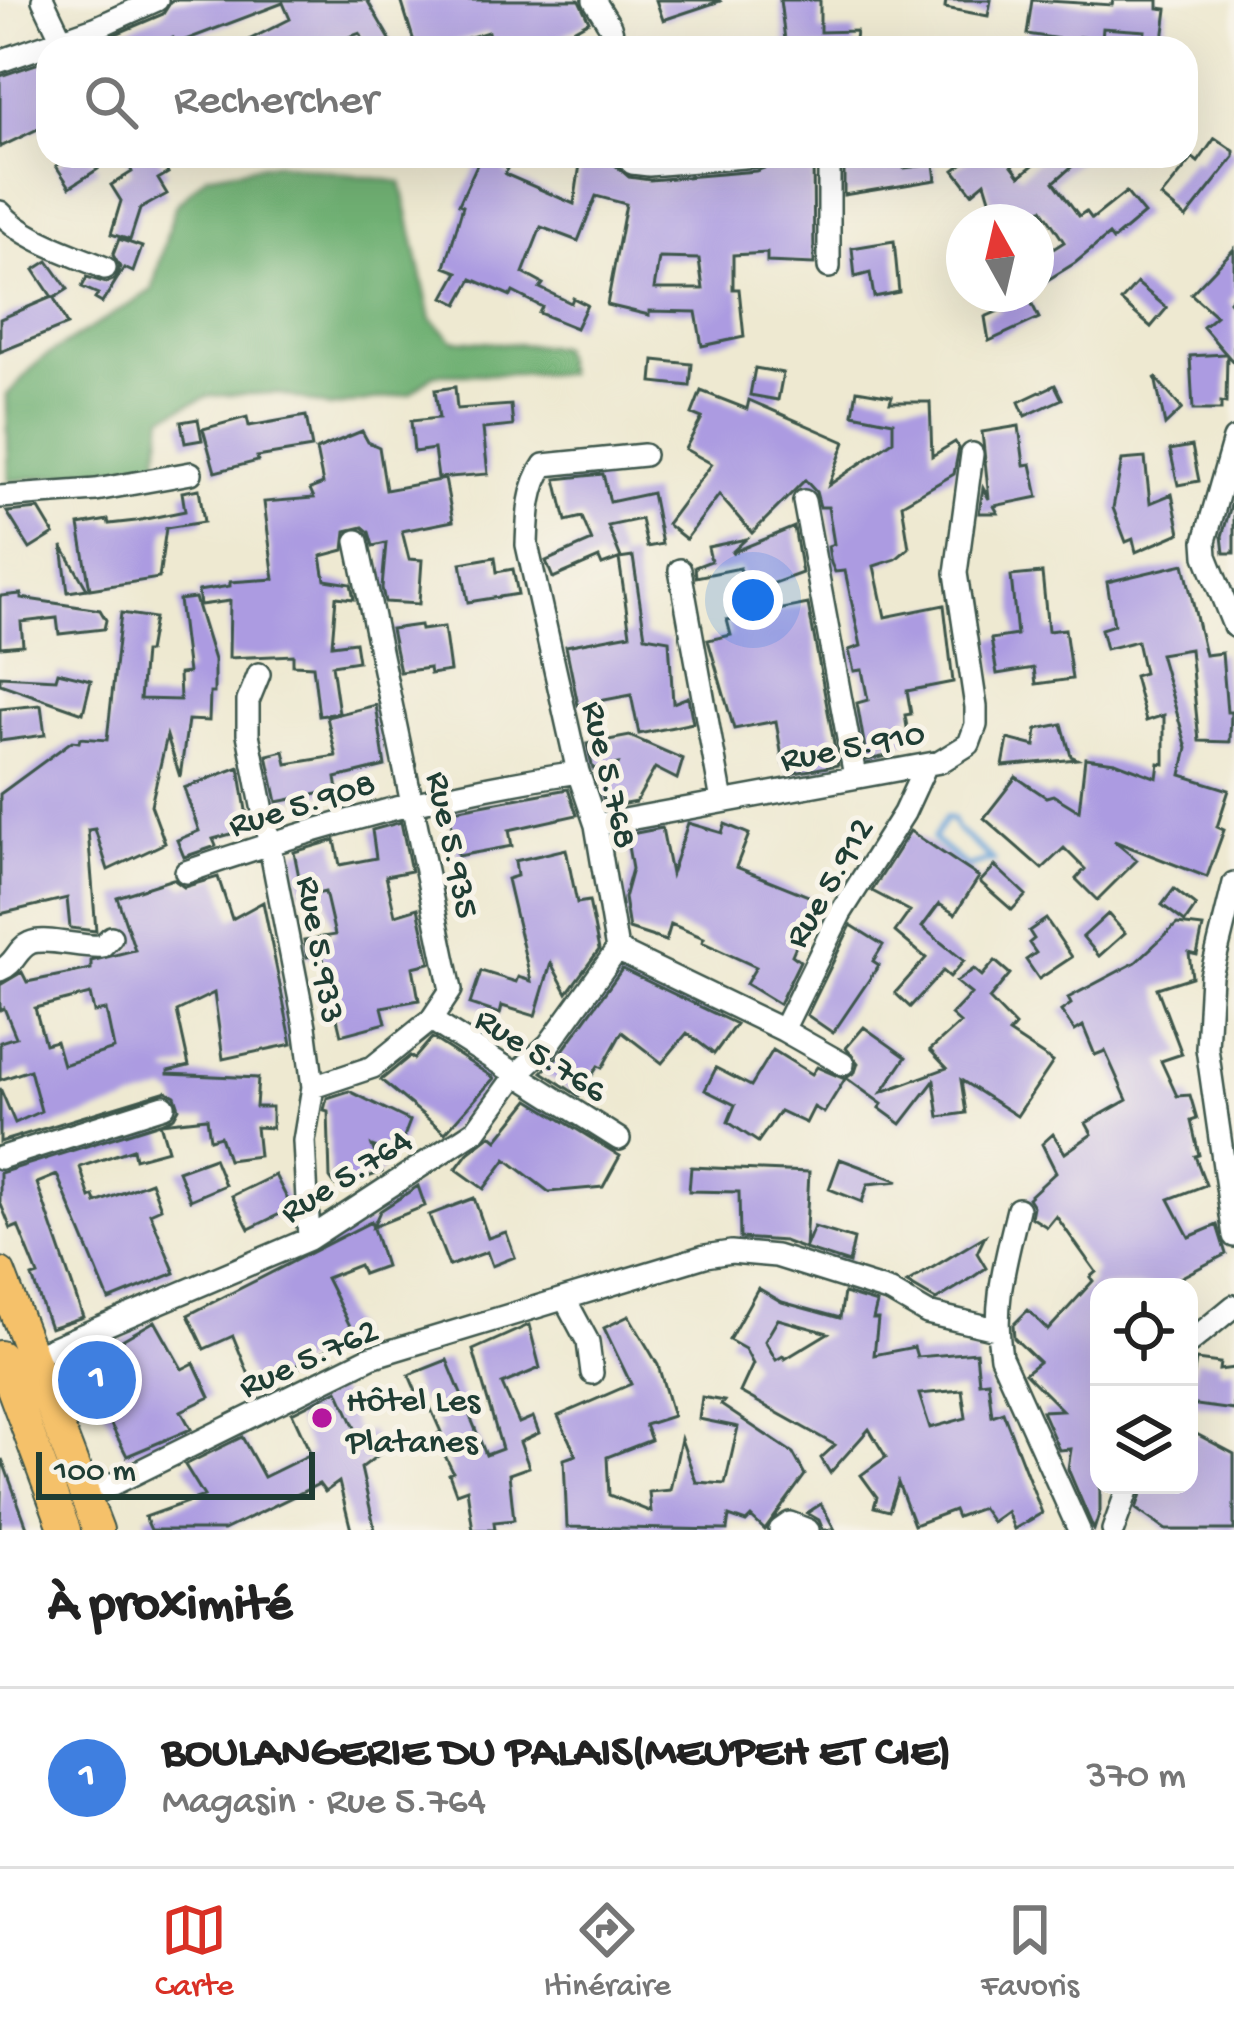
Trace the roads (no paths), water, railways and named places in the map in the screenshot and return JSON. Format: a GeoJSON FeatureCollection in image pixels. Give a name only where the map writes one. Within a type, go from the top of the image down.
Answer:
{"type":"FeatureCollection","features":[{"type":"Feature","properties":{"kind":"highway"},"geometry":{"type":"LineString","coordinates":[[0,1274],[12,1360],[64,1530]]}},
{"type":"Feature","properties":{"kind":"highway"},"geometry":{"type":"LineString","coordinates":[[12,1360],[86,1498],[98,1530]]}},
{"type":"Feature","properties":{"kind":"street"},"geometry":{"type":"LineString","coordinates":[[43,0],[60,36]]}},
{"type":"Feature","properties":{"kind":"street"},"geometry":{"type":"LineString","coordinates":[[72,36],[157,0]]}},
{"type":"Feature","properties":{"kind":"street"},"geometry":{"type":"LineString","coordinates":[[594,0],[613,36]]}},
{"type":"Feature","properties":{"kind":"street"},"geometry":{"type":"LineString","coordinates":[[0,61],[36,49]]}},
{"type":"Feature","properties":{"kind":"street"},"geometry":{"type":"LineString","coordinates":[[829,168],[829,267]]}},
{"type":"Feature","properties":{"kind":"street"},"geometry":{"type":"LineString","coordinates":[[0,212],[10,223],[49,244],[105,268]]}},
{"type":"Feature","properties":{"kind":"street"},"geometry":{"type":"LineString","coordinates":[[1234,439],[1205,542],[1206,556],[1234,626]]}},
{"type":"Feature","properties":{"kind":"street","name":"Rue 5.768"},"geometry":{"type":"LineString","coordinates":[[617,950],[596,825],[578,772],[527,545],[528,508],[544,465],[644,454]]}},
{"type":"Feature","properties":{"kind":"street","name":"Rue 5.910"},"geometry":{"type":"LineString","coordinates":[[596,825],[926,765],[957,755],[970,744],[976,725],[956,573],[972,454]]}},
{"type":"Feature","properties":{"kind":"street"},"geometry":{"type":"LineString","coordinates":[[0,497],[96,490],[191,472]]}},
{"type":"Feature","properties":{"kind":"street"},"geometry":{"type":"LineString","coordinates":[[803,501],[855,776]]}},
{"type":"Feature","properties":{"kind":"street","name":"Rue 5.935"},"geometry":{"type":"LineString","coordinates":[[357,541],[451,983],[448,996],[430,1020]]}},
{"type":"Feature","properties":{"kind":"street"},"geometry":{"type":"LineString","coordinates":[[680,570],[722,801]]}},
{"type":"Feature","properties":{"kind":"street","name":"Rue 5.933"},"geometry":{"type":"LineString","coordinates":[[259,674],[248,701],[248,734],[313,1088],[304,1142],[309,1239]]}},
{"type":"Feature","properties":{"kind":"street","name":"Rue 5.912"},"geometry":{"type":"LineString","coordinates":[[783,1030],[840,914],[904,813],[926,765]]}},
{"type":"Feature","properties":{"kind":"street","name":"Rue 5.908"},"geometry":{"type":"LineString","coordinates":[[186,872],[414,801],[578,772]]}},
{"type":"Feature","properties":{"kind":"street"},"geometry":{"type":"LineString","coordinates":[[1234,883],[1218,939],[1207,1007],[1234,1236]]}},
{"type":"Feature","properties":{"kind":"street"},"geometry":{"type":"LineString","coordinates":[[0,970],[11,967],[32,941],[60,941],[80,948],[102,946],[111,937]]}},
{"type":"Feature","properties":{"kind":"street"},"geometry":{"type":"LineString","coordinates":[[617,950],[843,1064]]}},
{"type":"Feature","properties":{"kind":"street","name":"Rue 5.764"},"geometry":{"type":"LineString","coordinates":[[12,1360],[309,1239],[476,1130],[516,1075],[549,1044],[617,950]]}},
{"type":"Feature","properties":{"kind":"street"},"geometry":{"type":"LineString","coordinates":[[313,1088],[373,1067],[430,1020]]}},
{"type":"Feature","properties":{"kind":"street","name":"Rue 5.766"},"geometry":{"type":"LineString","coordinates":[[430,1020],[619,1139]]}},
{"type":"Feature","properties":{"kind":"street"},"geometry":{"type":"LineString","coordinates":[[0,1158],[164,1106]]}},
{"type":"Feature","properties":{"kind":"street"},"geometry":{"type":"LineString","coordinates":[[1018,1209],[998,1290],[996,1329],[1011,1383],[1079,1530]]}},
{"type":"Feature","properties":{"kind":"street","name":"Rue 5.762"},"geometry":{"type":"LineString","coordinates":[[86,1498],[371,1357],[705,1256],[758,1252],[891,1292],[927,1313],[996,1329]]}},
{"type":"Feature","properties":{"kind":"street"},"geometry":{"type":"LineString","coordinates":[[566,1301],[588,1342],[592,1373]]}},
{"type":"Feature","properties":{"kind":"street"},"geometry":{"type":"LineString","coordinates":[[1198,1336],[1234,1306]]}},
{"type":"Feature","properties":{"kind":"street"},"geometry":{"type":"LineString","coordinates":[[1113,1530],[1126,1494]]}},
{"type":"Feature","properties":{"kind":"street"},"geometry":{"type":"LineString","coordinates":[[780,1530],[790,1523],[808,1530]]}},
{"type":"Feature","properties":{"kind":"waterway"},"geometry":{"type":"LineString","coordinates":[[946,818],[994,861],[987,861],[967,867],[933,839],[946,818]]}},
{"type":"Feature","properties":{"kind":"place","name":"BOULANGERIE DU PALAIS(MEUPEH ET CIE)"},"geometry":{"type":"Point","coordinates":[97,1380]}},
{"type":"Feature","properties":{"kind":"place","name":"Hôtel Les Platanes"},"geometry":{"type":"Point","coordinates":[322,1418]}}]}
